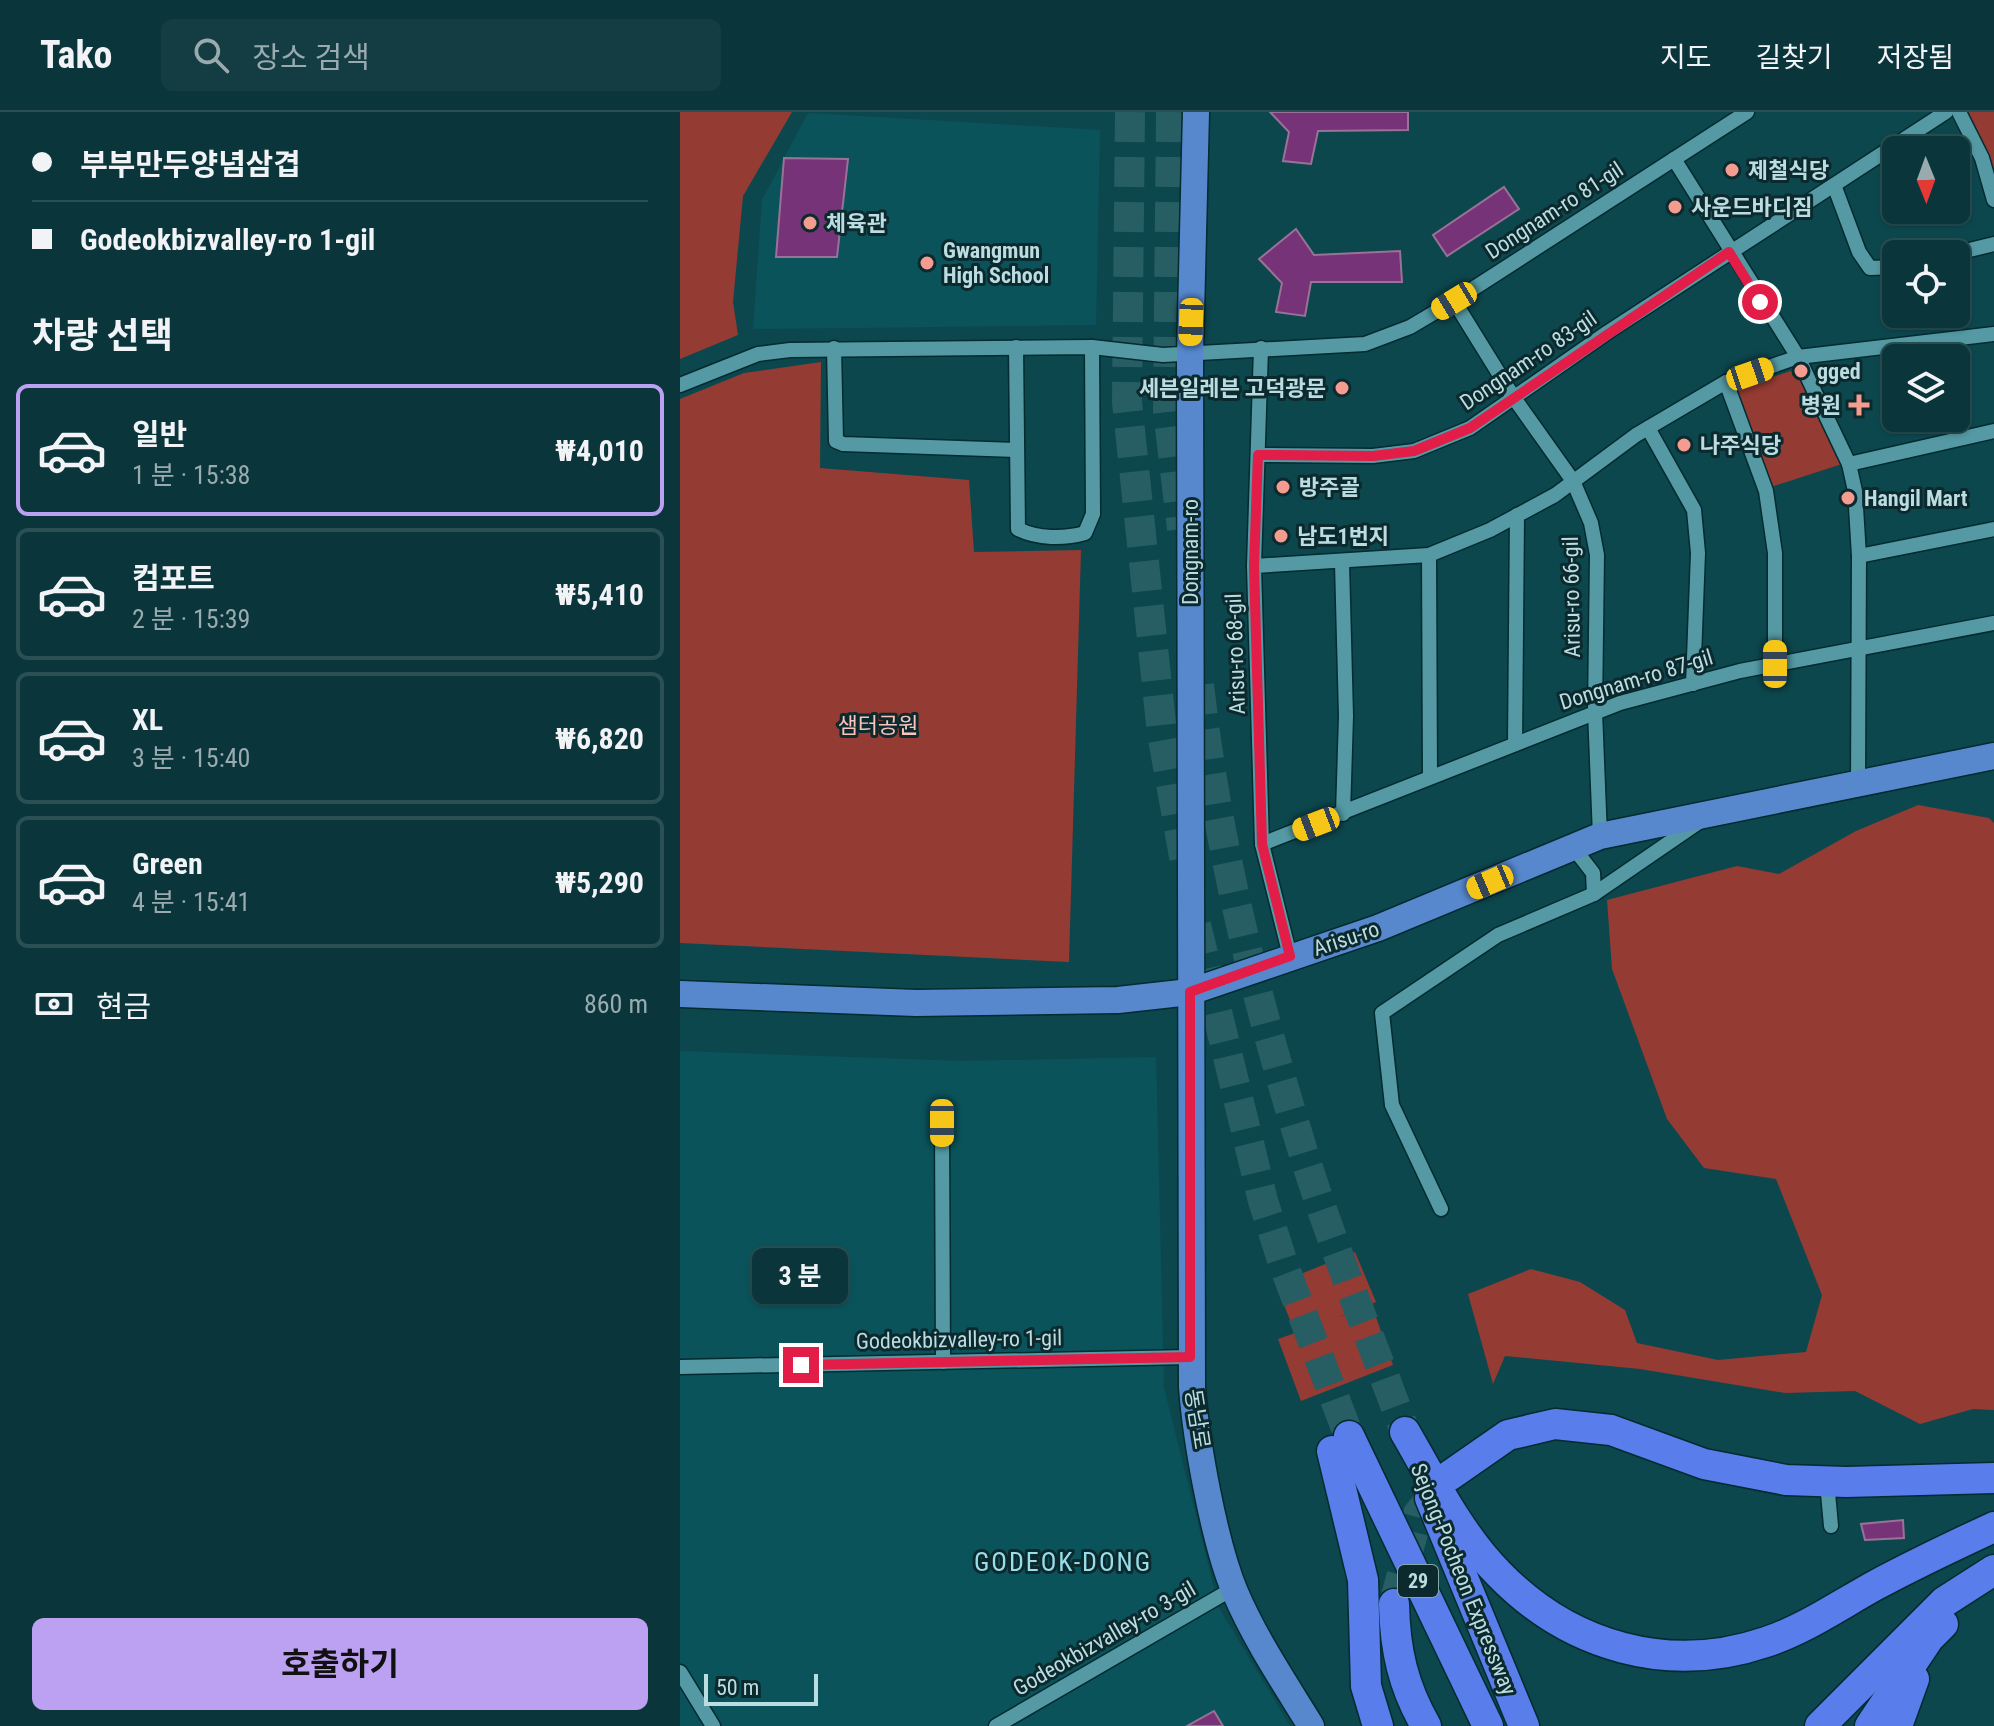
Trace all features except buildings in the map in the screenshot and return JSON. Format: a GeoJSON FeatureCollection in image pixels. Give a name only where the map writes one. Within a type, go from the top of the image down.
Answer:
{"type":"FeatureCollection","features":[{"type":"Feature","properties":{"kind":"highway"},"geometry":{"type":"LineString","coordinates":[[1449,1476],[1508,1435],[1555,1424],[1611,1430],[1704,1464],[1786,1480],[1994,1478]]}},
{"type":"Feature","properties":{"kind":"highway","name":"Sejong-Pocheon Expressway"},"geometry":{"type":"LineString","coordinates":[[1524,1726],[1453,1559],[1405,1432],[1447,1503],[1497,1573],[1535,1606],[1568,1627],[1597,1642],[1630,1653],[1684,1657],[1724,1654],[1767,1642],[1812,1623],[1910,1567],[1994,1527]]}},
{"type":"Feature","properties":{"kind":"highway","name":"Sejong-Pocheon Expressway"},"geometry":{"type":"LineString","coordinates":[[1378,1726],[1366,1686],[1363,1580],[1340,1443],[1488,1726]]}},
{"type":"Feature","properties":{"kind":"highway"},"geometry":{"type":"LineString","coordinates":[[1827,1482],[1891,1464],[1994,1459]]}},
{"type":"Feature","properties":{"kind":"highway"},"geometry":{"type":"LineString","coordinates":[[1870,1726],[1929,1638],[1994,1572]]}},
{"type":"Feature","properties":{"kind":"highway"},"geometry":{"type":"LineString","coordinates":[[1820,1726],[1944,1602],[1994,1572]]}},
{"type":"Feature","properties":{"kind":"highway"},"geometry":{"type":"LineString","coordinates":[[1394,1604],[1395,1648],[1402,1675],[1426,1726]]}},
{"type":"Feature","properties":{"kind":"highway"},"geometry":{"type":"LineString","coordinates":[[1897,1726],[1929,1638]]}},
{"type":"Feature","properties":{"kind":"main road","name":"Dongnam-ro"},"geometry":{"type":"LineString","coordinates":[[1190,992],[1190,355],[1196,112]]}},
{"type":"Feature","properties":{"kind":"main road","name":"Arisu-ro"},"geometry":{"type":"LineString","coordinates":[[680,994],[916,1003],[1118,1000],[1190,992],[1378,928],[1600,836],[1994,756]]}},
{"type":"Feature","properties":{"kind":"main road","name":"동남로"},"geometry":{"type":"LineString","coordinates":[[1190,992],[1190,1357],[1193,1394],[1212,1508],[1234,1588],[1256,1635],[1311,1726]]}},
{"type":"Feature","properties":{"kind":"street","name":"Dongnam-ro 81-gil"},"geometry":{"type":"LineString","coordinates":[[680,385],[758,354],[834,348],[1092,347],[1190,355],[1261,348],[1365,344],[1410,327],[1454,301],[1747,112]]}},
{"type":"Feature","properties":{"kind":"street","name":"Dongnam-ro 83-gil"},"geometry":{"type":"LineString","coordinates":[[1258,455],[1373,456],[1414,451],[1470,428],[1729,252],[1946,112]]}},
{"type":"Feature","properties":{"kind":"street"},"geometry":{"type":"LineString","coordinates":[[1959,112],[1982,158],[1994,200]]}},
{"type":"Feature","properties":{"kind":"street"},"geometry":{"type":"LineString","coordinates":[[1674,159],[1729,252],[1798,357],[1849,464],[1855,491],[1859,556],[1858,784]]}},
{"type":"Feature","properties":{"kind":"street"},"geometry":{"type":"LineString","coordinates":[[1834,185],[1859,252],[1870,268],[1882,268]]}},
{"type":"Feature","properties":{"kind":"street"},"geometry":{"type":"LineString","coordinates":[[1970,250],[1994,244]]}},
{"type":"Feature","properties":{"kind":"street","name":"Arisu-ro 66-gil"},"geometry":{"type":"LineString","coordinates":[[1454,301],[1514,398],[1573,481],[1591,523],[1597,555],[1595,711],[1600,836]]}},
{"type":"Feature","properties":{"kind":"street"},"geometry":{"type":"LineString","coordinates":[[1254,566],[1342,563],[1429,555],[1517,515],[1573,481],[1648,428],[1726,382],[1798,357],[1994,334]]}},
{"type":"Feature","properties":{"kind":"street"},"geometry":{"type":"LineString","coordinates":[[1016,347],[1018,529],[1029,535],[1070,537],[1085,533],[1093,514],[1092,347]]}},
{"type":"Feature","properties":{"kind":"street"},"geometry":{"type":"LineString","coordinates":[[834,348],[836,441],[843,444],[1016,450]]}},
{"type":"Feature","properties":{"kind":"street","name":"Arisu-ro 68-gil"},"geometry":{"type":"LineString","coordinates":[[1261,348],[1254,566],[1262,844],[1290,956]]}},
{"type":"Feature","properties":{"kind":"street"},"geometry":{"type":"LineString","coordinates":[[1726,382],[1766,491],[1775,553],[1775,664]]}},
{"type":"Feature","properties":{"kind":"street"},"geometry":{"type":"LineString","coordinates":[[1648,428],[1694,510],[1698,553],[1693,684]]}},
{"type":"Feature","properties":{"kind":"street"},"geometry":{"type":"LineString","coordinates":[[1849,464],[1994,431]]}},
{"type":"Feature","properties":{"kind":"street"},"geometry":{"type":"LineString","coordinates":[[1515,744],[1517,515]]}},
{"type":"Feature","properties":{"kind":"street"},"geometry":{"type":"LineString","coordinates":[[1859,556],[1994,529]]}},
{"type":"Feature","properties":{"kind":"street"},"geometry":{"type":"LineString","coordinates":[[1429,555],[1430,777]]}},
{"type":"Feature","properties":{"kind":"street"},"geometry":{"type":"LineString","coordinates":[[1342,563],[1346,716],[1343,814]]}},
{"type":"Feature","properties":{"kind":"street","name":"Dongnam-ro 87-gil"},"geometry":{"type":"LineString","coordinates":[[1262,844],[1595,711],[1775,664],[1994,623]]}},
{"type":"Feature","properties":{"kind":"street"},"geometry":{"type":"LineString","coordinates":[[1441,1209],[1392,1105],[1382,1013],[1498,935],[1594,894],[1711,814]]}},
{"type":"Feature","properties":{"kind":"street"},"geometry":{"type":"LineString","coordinates":[[1573,847],[1593,873],[1594,894]]}},
{"type":"Feature","properties":{"kind":"street"},"geometry":{"type":"LineString","coordinates":[[942,1123],[943,1362]]}},
{"type":"Feature","properties":{"kind":"street","name":"Godeokbizvalley-ro 1-gil"},"geometry":{"type":"LineString","coordinates":[[680,1367],[1190,1357]]}},
{"type":"Feature","properties":{"kind":"street"},"geometry":{"type":"LineString","coordinates":[[1827,1482],[1831,1526]]}},
{"type":"Feature","properties":{"kind":"street","name":"Godeokbizvalley-ro 3-gil"},"geometry":{"type":"LineString","coordinates":[[996,1726],[1234,1588]]}},
{"type":"Feature","properties":{"kind":"street"},"geometry":{"type":"LineString","coordinates":[[680,1672],[713,1726]]}},
{"type":"Feature","properties":{"kind":"shaded area","name":"Gwangmun High School"},"geometry":{"type":"Polygon","coordinates":[[[808,113],[1100,130],[1096,325],[753,329],[762,200],[808,113]]]}},
{"type":"Feature","properties":{"kind":"shaded area"},"geometry":{"type":"Polygon","coordinates":[[[680,1051],[963,1061],[1156,1057],[1164,1388],[1219,1608],[1290,1726],[680,1726],[680,1051]]]}},
{"type":"Feature","properties":{"kind":"green space"},"geometry":{"type":"Polygon","coordinates":[[[680,112],[792,112],[743,196],[733,302],[738,335],[680,359],[680,112]]]}},
{"type":"Feature","properties":{"kind":"green space"},"geometry":{"type":"Polygon","coordinates":[[[1959,112],[1994,112],[1994,200],[1970,136],[1959,112]]]}},
{"type":"Feature","properties":{"kind":"green space","name":"샘터공원"},"geometry":{"type":"Polygon","coordinates":[[[821,362],[820,468],[969,480],[974,552],[1081,550],[1069,962],[680,943],[680,399],[744,373],[821,362]]]}},
{"type":"Feature","properties":{"kind":"green space"},"geometry":{"type":"Polygon","coordinates":[[[1805,366],[1845,463],[1768,488],[1732,391],[1805,366]]]}},
{"type":"Feature","properties":{"kind":"green space"},"geometry":{"type":"Polygon","coordinates":[[[1918,805],[1989,818],[1994,823],[1994,1410],[1973,1409],[1920,1424],[1855,1391],[1785,1393],[1640,1369],[1505,1356],[1493,1384],[1468,1294],[1531,1269],[1580,1282],[1625,1310],[1637,1343],[1718,1360],[1806,1352],[1822,1295],[1776,1179],[1704,1168],[1667,1119],[1612,969],[1607,900],[1737,866],[1779,874],[1856,831],[1918,805]]]}},
{"type":"Feature","properties":{"kind":"green space"},"geometry":{"type":"Polygon","coordinates":[[[1355,1252],[1376,1302],[1338,1317],[1372,1306],[1393,1365],[1301,1401],[1278,1339],[1295,1333],[1276,1284],[1355,1252]]]}},
{"type":"Feature","properties":{"kind":"tunnel"},"geometry":{"type":"LineString","coordinates":[[1130,112],[1127,402],[1162,733],[1185,862]]}},
{"type":"Feature","properties":{"kind":"tunnel"},"geometry":{"type":"LineString","coordinates":[[1171,112],[1168,411],[1182,529]]}},
{"type":"Feature","properties":{"kind":"tunnel"},"geometry":{"type":"LineString","coordinates":[[1199,685],[1216,805],[1241,924],[1271,1042],[1316,1193],[1405,1432]]}},
{"type":"Feature","properties":{"kind":"tunnel"},"geometry":{"type":"LineString","coordinates":[[1196,925],[1263,1201],[1284,1266],[1349,1436]]}},
{"type":"Feature","properties":{"kind":"tunnel"},"geometry":{"type":"LineString","coordinates":[[1394,1604],[1418,1514],[1445,1481]]}},
{"type":"Feature","properties":{"kind":"place","name":"제철식당"},"geometry":{"type":"Point","coordinates":[1732,170]}},
{"type":"Feature","properties":{"kind":"place","name":"사운드바디짐"},"geometry":{"type":"Point","coordinates":[1675,207]}},
{"type":"Feature","properties":{"kind":"place","name":"체육관"},"geometry":{"type":"Point","coordinates":[810,223]}},
{"type":"Feature","properties":{"kind":"place","name":"Gwangmun High School"},"geometry":{"type":"Point","coordinates":[927,263]}},
{"type":"Feature","properties":{"kind":"place","name":"gged"},"geometry":{"type":"Point","coordinates":[1801,371]}},
{"type":"Feature","properties":{"kind":"place","name":"세븐일레븐 고덕광문"},"geometry":{"type":"Point","coordinates":[1342,388]}},
{"type":"Feature","properties":{"kind":"place","name":"병원"},"geometry":{"type":"Point","coordinates":[1859,405]}},
{"type":"Feature","properties":{"kind":"place","name":"나주식당"},"geometry":{"type":"Point","coordinates":[1684,445]}},
{"type":"Feature","properties":{"kind":"place","name":"방주골"},"geometry":{"type":"Point","coordinates":[1283,487]}},
{"type":"Feature","properties":{"kind":"place","name":"Hangil Mart"},"geometry":{"type":"Point","coordinates":[1848,498]}},
{"type":"Feature","properties":{"kind":"place","name":"남도1번지"},"geometry":{"type":"Point","coordinates":[1281,536]}},
{"type":"Feature","properties":{"kind":"district","name":"GODEOK-DONG"},"geometry":{"type":"Point","coordinates":[1063,1562]}},
{"type":"Feature","properties":{"kind":"route"},"geometry":{"type":"LineString","coordinates":[[801,1365],[1190,1357],[1190,992],[1290,956],[1262,844],[1254,566],[1258,455],[1373,456],[1414,451],[1470,428],[1729,252],[1760,302]]}}]}
